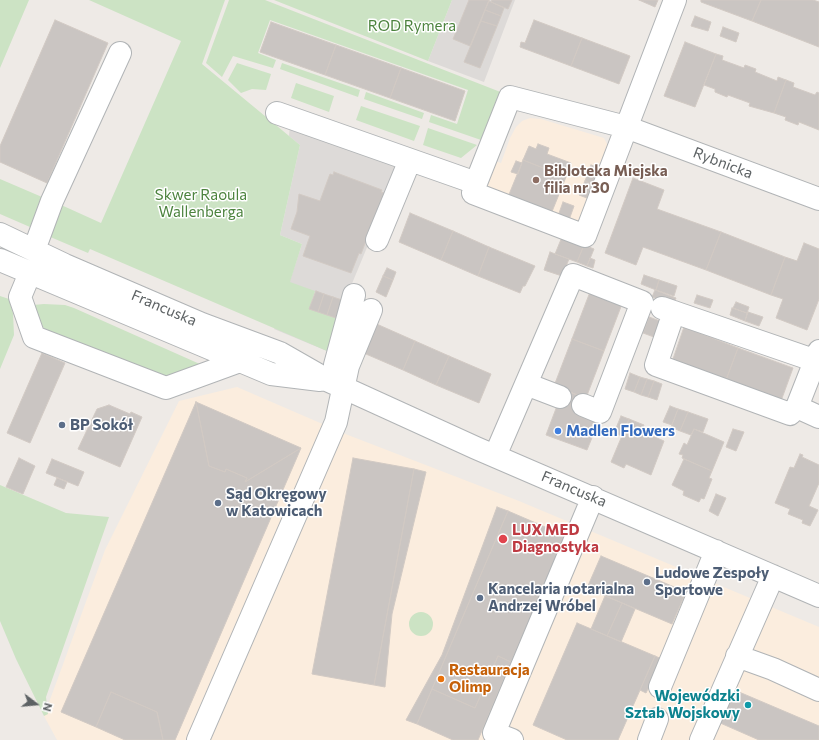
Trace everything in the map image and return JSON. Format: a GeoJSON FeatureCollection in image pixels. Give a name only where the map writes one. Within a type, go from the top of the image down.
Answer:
{"type":"FeatureCollection","features":[{"type":"Feature","properties":{"kind":"street"},"geometry":{"type":"LineString","coordinates":[[277,113],[476,183],[473,193],[583,236],[587,234],[675,0]]}},
{"type":"Feature","properties":{"kind":"street"},"geometry":{"type":"LineString","coordinates":[[34,250],[52,201],[120,53]]}},
{"type":"Feature","properties":{"kind":"street","name":"Rybnicka"},"geometry":{"type":"LineString","coordinates":[[476,183],[510,97],[626,127],[819,199]]}},
{"type":"Feature","properties":{"kind":"street"},"geometry":{"type":"LineString","coordinates":[[377,240],[410,160]]}},
{"type":"Feature","properties":{"kind":"street","name":"Francuska"},"geometry":{"type":"LineString","coordinates":[[0,234],[65,266],[202,324],[280,353],[336,384],[495,456],[593,497],[819,596]]}},
{"type":"Feature","properties":{"kind":"street","name":"Francuska"},"geometry":{"type":"LineString","coordinates":[[0,260],[271,374],[336,384]]}},
{"type":"Feature","properties":{"kind":"street"},"geometry":{"type":"LineString","coordinates":[[65,266],[30,273],[20,296],[34,337],[166,388],[240,361]]}},
{"type":"Feature","properties":{"kind":"street"},"geometry":{"type":"LineString","coordinates":[[495,456],[573,274],[642,302],[600,412],[584,405]]}},
{"type":"Feature","properties":{"kind":"street"},"geometry":{"type":"LineString","coordinates":[[198,740],[336,422],[336,384],[339,354],[354,295]]}},
{"type":"Feature","properties":{"kind":"street"},"geometry":{"type":"LineString","coordinates":[[336,384],[348,366],[371,310]]}},
{"type":"Feature","properties":{"kind":"street"},"geometry":{"type":"LineString","coordinates":[[668,310],[818,358],[797,407],[790,414],[656,365],[668,310]]}},
{"type":"Feature","properties":{"kind":"street"},"geometry":{"type":"LineString","coordinates":[[526,384],[560,397]]}},
{"type":"Feature","properties":{"kind":"street"},"geometry":{"type":"LineString","coordinates":[[797,407],[819,417]]}},
{"type":"Feature","properties":{"kind":"street"},"geometry":{"type":"LineString","coordinates":[[512,740],[494,733],[593,497]]}},
{"type":"Feature","properties":{"kind":"street"},"geometry":{"type":"LineString","coordinates":[[660,687],[716,551]]}},
{"type":"Feature","properties":{"kind":"street"},"geometry":{"type":"LineString","coordinates":[[701,740],[773,576]]}},
{"type":"Feature","properties":{"kind":"street"},"geometry":{"type":"LineString","coordinates":[[737,656],[773,669],[819,690]]}},
{"type":"Feature","properties":{"kind":"street"},"geometry":{"type":"LineString","coordinates":[[649,740],[657,719]]}},
{"type":"Feature","properties":{"kind":"shaded area"},"geometry":{"type":"Polygon","coordinates":[[[452,0],[515,0],[484,82],[428,61],[452,0]]]}},
{"type":"Feature","properties":{"kind":"shaded area"},"geometry":{"type":"Polygon","coordinates":[[[530,118],[541,119],[604,138],[607,144],[616,146],[584,233],[478,191],[489,159],[501,163],[510,138],[516,127],[522,121],[530,118]]]}},
{"type":"Feature","properties":{"kind":"shaded area"},"geometry":{"type":"Polygon","coordinates":[[[290,123],[402,163],[346,298],[334,354],[274,329],[302,244],[280,235],[300,145],[289,136],[290,123]]]}},
{"type":"Feature","properties":{"kind":"shaded area"},"geometry":{"type":"Polygon","coordinates":[[[237,387],[348,435],[519,501],[819,627],[819,740],[57,740],[44,716],[105,550],[179,401],[237,387]]]}},
{"type":"Feature","properties":{"kind":"green space"},"geometry":{"type":"Polygon","coordinates":[[[0,0],[29,0],[0,68],[0,0]]]}},
{"type":"Feature","properties":{"kind":"green space","name":"Skwer Raoula Wallenberga"},"geometry":{"type":"Polygon","coordinates":[[[89,0],[225,0],[202,64],[300,145],[280,235],[302,244],[290,282],[315,291],[309,309],[341,320],[334,354],[90,249],[88,253],[48,236],[59,204],[101,223],[181,41],[89,0]]]}},
{"type":"Feature","properties":{"kind":"green space"},"geometry":{"type":"Polygon","coordinates":[[[229,0],[265,0],[503,93],[481,140],[429,122],[431,115],[457,124],[468,90],[270,20],[258,53],[276,60],[273,68],[233,56],[222,77],[206,63],[229,0]]]}},
{"type":"Feature","properties":{"kind":"green space","name":"ROD Rymera"},"geometry":{"type":"Polygon","coordinates":[[[274,0],[452,0],[428,61],[274,0]]]}},
{"type":"Feature","properties":{"kind":"green space"},"geometry":{"type":"Polygon","coordinates":[[[237,63],[271,74],[266,90],[252,89],[241,93],[228,80],[237,63]]]}},
{"type":"Feature","properties":{"kind":"green space"},"geometry":{"type":"Polygon","coordinates":[[[282,63],[360,90],[358,97],[280,69],[282,63]]]}},
{"type":"Feature","properties":{"kind":"green space"},"geometry":{"type":"Polygon","coordinates":[[[296,83],[334,96],[329,112],[291,98],[296,83]]]}},
{"type":"Feature","properties":{"kind":"green space"},"geometry":{"type":"Polygon","coordinates":[[[366,92],[424,113],[422,119],[364,99],[366,92]]]}},
{"type":"Feature","properties":{"kind":"green space"},"geometry":{"type":"Polygon","coordinates":[[[361,106],[420,126],[414,141],[356,120],[361,106]]]}},
{"type":"Feature","properties":{"kind":"green space"},"geometry":{"type":"Polygon","coordinates":[[[428,128],[477,145],[461,158],[423,145],[428,128]]]}},
{"type":"Feature","properties":{"kind":"green space"},"geometry":{"type":"Polygon","coordinates":[[[0,179],[42,197],[30,227],[0,214],[0,179]]]}},
{"type":"Feature","properties":{"kind":"green space"},"geometry":{"type":"Polygon","coordinates":[[[0,296],[9,299],[13,313],[14,335],[0,369],[0,296]]]}},
{"type":"Feature","properties":{"kind":"green space"},"geometry":{"type":"Polygon","coordinates":[[[33,305],[65,305],[74,308],[202,365],[160,378],[47,331],[41,325],[33,305]]]}},
{"type":"Feature","properties":{"kind":"green space"},"geometry":{"type":"Polygon","coordinates":[[[0,485],[66,513],[109,517],[46,697],[48,714],[44,716],[16,659],[0,621],[0,485]]]}},
{"type":"Feature","properties":{"kind":"green space"},"geometry":{"type":"Polygon","coordinates":[[[421,612],[429,616],[433,624],[429,632],[421,636],[413,632],[409,624],[413,616],[421,612]]]}},
{"type":"Feature","properties":{"kind":"building"},"geometry":{"type":"Polygon","coordinates":[[[469,0],[489,0],[470,46],[453,39],[469,0]]]}},
{"type":"Feature","properties":{"kind":"building"},"geometry":{"type":"Polygon","coordinates":[[[492,0],[512,0],[508,9],[491,2],[492,0]]]}},
{"type":"Feature","properties":{"kind":"building"},"geometry":{"type":"Polygon","coordinates":[[[639,0],[658,0],[655,7],[639,0]]]}},
{"type":"Feature","properties":{"kind":"building"},"geometry":{"type":"Polygon","coordinates":[[[701,0],[761,0],[752,21],[701,2],[701,0]]]}},
{"type":"Feature","properties":{"kind":"building"},"geometry":{"type":"Polygon","coordinates":[[[761,0],[813,0],[819,2],[819,47],[752,21],[761,0]]]}},
{"type":"Feature","properties":{"kind":"building"},"geometry":{"type":"Polygon","coordinates":[[[489,1],[504,8],[501,16],[485,10],[489,1]]]}},
{"type":"Feature","properties":{"kind":"building"},"geometry":{"type":"Polygon","coordinates":[[[485,10],[501,16],[497,26],[481,21],[485,10]]]}},
{"type":"Feature","properties":{"kind":"building"},"geometry":{"type":"Polygon","coordinates":[[[695,16],[711,22],[708,31],[691,26],[695,16]]]}},
{"type":"Feature","properties":{"kind":"building"},"geometry":{"type":"Polygon","coordinates":[[[55,20],[108,43],[47,183],[0,162],[0,146],[55,20]]]}},
{"type":"Feature","properties":{"kind":"building"},"geometry":{"type":"Polygon","coordinates":[[[534,20],[582,38],[571,66],[520,47],[521,42],[525,43],[534,20]]]}},
{"type":"Feature","properties":{"kind":"building"},"geometry":{"type":"Polygon","coordinates":[[[481,21],[497,26],[480,68],[464,62],[481,21]]]}},
{"type":"Feature","properties":{"kind":"building"},"geometry":{"type":"Polygon","coordinates":[[[271,22],[336,45],[325,75],[260,52],[271,22]]]}},
{"type":"Feature","properties":{"kind":"building"},"geometry":{"type":"Polygon","coordinates":[[[723,27],[739,33],[736,42],[720,36],[723,27]]]}},
{"type":"Feature","properties":{"kind":"building"},"geometry":{"type":"Polygon","coordinates":[[[582,38],[630,56],[619,84],[571,66],[582,38]]]}},
{"type":"Feature","properties":{"kind":"building"},"geometry":{"type":"Polygon","coordinates":[[[685,42],[716,54],[695,107],[664,96],[685,42]]]}},
{"type":"Feature","properties":{"kind":"building"},"geometry":{"type":"Polygon","coordinates":[[[336,45],[401,68],[390,98],[325,75],[336,45]]]}},
{"type":"Feature","properties":{"kind":"building"},"geometry":{"type":"Polygon","coordinates":[[[716,54],[723,56],[722,60],[744,68],[745,65],[756,69],[755,72],[777,81],[778,77],[786,80],[774,113],[749,106],[750,103],[728,95],[727,97],[715,92],[715,89],[704,85],[716,54]]]}},
{"type":"Feature","properties":{"kind":"building"},"geometry":{"type":"Polygon","coordinates":[[[401,68],[465,91],[455,121],[390,98],[401,68]]]}},
{"type":"Feature","properties":{"kind":"building"},"geometry":{"type":"Polygon","coordinates":[[[786,80],[794,83],[793,87],[815,95],[817,92],[819,93],[819,130],[799,122],[798,125],[785,120],[786,117],[774,113],[786,80]]]}},
{"type":"Feature","properties":{"kind":"building"},"geometry":{"type":"Polygon","coordinates":[[[538,144],[549,148],[547,154],[571,163],[566,177],[523,160],[529,146],[536,149],[538,144]]]}},
{"type":"Feature","properties":{"kind":"building"},"geometry":{"type":"Polygon","coordinates":[[[523,160],[566,177],[551,214],[508,197],[523,160]]]}},
{"type":"Feature","properties":{"kind":"building"},"geometry":{"type":"Polygon","coordinates":[[[516,161],[522,163],[518,174],[511,172],[516,161]]]}},
{"type":"Feature","properties":{"kind":"building"},"geometry":{"type":"Polygon","coordinates":[[[591,165],[599,168],[592,184],[585,181],[591,165]]]}},
{"type":"Feature","properties":{"kind":"building"},"geometry":{"type":"Polygon","coordinates":[[[334,172],[382,190],[381,192],[384,193],[361,254],[359,253],[351,273],[303,256],[310,236],[291,229],[297,212],[299,194],[320,201],[330,174],[333,175],[334,172]]]}},
{"type":"Feature","properties":{"kind":"building"},"geometry":{"type":"Polygon","coordinates":[[[633,178],[664,190],[657,209],[721,232],[706,270],[643,247],[636,265],[605,253],[633,178]]]}},
{"type":"Feature","properties":{"kind":"building"},"geometry":{"type":"Polygon","coordinates":[[[585,181],[592,184],[587,198],[579,195],[585,181]]]}},
{"type":"Feature","properties":{"kind":"building"},"geometry":{"type":"Polygon","coordinates":[[[563,202],[574,206],[569,220],[558,216],[563,202]]]}},
{"type":"Feature","properties":{"kind":"building"},"geometry":{"type":"Polygon","coordinates":[[[410,213],[453,231],[441,260],[399,242],[410,213]]]}},
{"type":"Feature","properties":{"kind":"building"},"geometry":{"type":"Polygon","coordinates":[[[453,231],[489,247],[478,276],[441,260],[453,231]]]}},
{"type":"Feature","properties":{"kind":"building"},"geometry":{"type":"Polygon","coordinates":[[[721,232],[785,257],[771,295],[706,270],[721,232]]]}},
{"type":"Feature","properties":{"kind":"building"},"geometry":{"type":"Polygon","coordinates":[[[562,237],[584,245],[577,262],[555,254],[562,237]]]}},
{"type":"Feature","properties":{"kind":"building"},"geometry":{"type":"Polygon","coordinates":[[[804,243],[819,249],[819,299],[807,330],[776,318],[783,299],[771,295],[785,257],[797,261],[804,243]]]}},
{"type":"Feature","properties":{"kind":"building"},"geometry":{"type":"Polygon","coordinates":[[[584,245],[594,249],[587,266],[577,262],[584,245]]]}},
{"type":"Feature","properties":{"kind":"building"},"geometry":{"type":"Polygon","coordinates":[[[489,247],[535,266],[520,293],[478,276],[489,247]]]}},
{"type":"Feature","properties":{"kind":"building"},"geometry":{"type":"Polygon","coordinates":[[[550,252],[569,259],[562,276],[544,270],[550,252]]]}},
{"type":"Feature","properties":{"kind":"building"},"geometry":{"type":"Polygon","coordinates":[[[590,258],[595,260],[593,268],[587,266],[590,258]]]}},
{"type":"Feature","properties":{"kind":"building"},"geometry":{"type":"Polygon","coordinates":[[[387,268],[396,272],[393,280],[383,276],[387,268]]]}},
{"type":"Feature","properties":{"kind":"building"},"geometry":{"type":"Polygon","coordinates":[[[644,275],[659,280],[656,290],[641,284],[644,275]]]}},
{"type":"Feature","properties":{"kind":"building"},"geometry":{"type":"Polygon","coordinates":[[[383,276],[393,280],[386,297],[376,292],[383,276]]]}},
{"type":"Feature","properties":{"kind":"building"},"geometry":{"type":"Polygon","coordinates":[[[659,280],[677,286],[674,296],[656,290],[659,280]]]}},
{"type":"Feature","properties":{"kind":"building"},"geometry":{"type":"Polygon","coordinates":[[[655,290],[676,298],[673,305],[652,297],[655,290]]]}},
{"type":"Feature","properties":{"kind":"building"},"geometry":{"type":"Polygon","coordinates":[[[316,291],[324,294],[318,312],[309,309],[316,291]]]}},
{"type":"Feature","properties":{"kind":"building"},"geometry":{"type":"Polygon","coordinates":[[[590,292],[622,304],[604,351],[572,339],[590,292]]]}},
{"type":"Feature","properties":{"kind":"building"},"geometry":{"type":"Polygon","coordinates":[[[324,294],[333,297],[327,315],[318,312],[324,294]]]}},
{"type":"Feature","properties":{"kind":"building"},"geometry":{"type":"Polygon","coordinates":[[[697,295],[713,300],[710,308],[694,303],[697,295]]]}},
{"type":"Feature","properties":{"kind":"building"},"geometry":{"type":"Polygon","coordinates":[[[333,297],[342,300],[336,318],[327,315],[333,297]]]}},
{"type":"Feature","properties":{"kind":"building"},"geometry":{"type":"Polygon","coordinates":[[[736,302],[749,307],[747,313],[733,308],[736,302]]]}},
{"type":"Feature","properties":{"kind":"building"},"geometry":{"type":"Polygon","coordinates":[[[732,308],[747,313],[745,321],[730,315],[732,308]]]}},
{"type":"Feature","properties":{"kind":"building"},"geometry":{"type":"Polygon","coordinates":[[[748,312],[763,317],[759,326],[745,321],[748,312]]]}},
{"type":"Feature","properties":{"kind":"building"},"geometry":{"type":"Polygon","coordinates":[[[649,317],[660,321],[654,337],[643,333],[649,317]]]}},
{"type":"Feature","properties":{"kind":"building"},"geometry":{"type":"Polygon","coordinates":[[[372,322],[415,341],[403,370],[359,351],[372,322]]]}},
{"type":"Feature","properties":{"kind":"building"},"geometry":{"type":"Polygon","coordinates":[[[684,327],[738,348],[726,380],[673,359],[684,327]]]}},
{"type":"Feature","properties":{"kind":"building"},"geometry":{"type":"Polygon","coordinates":[[[572,339],[604,351],[586,398],[554,386],[572,339]]]}},
{"type":"Feature","properties":{"kind":"building"},"geometry":{"type":"Polygon","coordinates":[[[415,341],[449,356],[436,385],[403,370],[415,341]]]}},
{"type":"Feature","properties":{"kind":"building"},"geometry":{"type":"Polygon","coordinates":[[[738,348],[793,368],[781,401],[726,380],[738,348]]]}},
{"type":"Feature","properties":{"kind":"building"},"geometry":{"type":"Polygon","coordinates":[[[42,353],[65,363],[30,443],[7,433],[42,353]]]}},
{"type":"Feature","properties":{"kind":"building"},"geometry":{"type":"Polygon","coordinates":[[[449,356],[491,374],[479,403],[436,385],[449,356]]]}},
{"type":"Feature","properties":{"kind":"building"},"geometry":{"type":"Polygon","coordinates":[[[630,373],[640,377],[634,392],[625,389],[630,373]]]}},
{"type":"Feature","properties":{"kind":"building"},"geometry":{"type":"Polygon","coordinates":[[[640,377],[647,379],[641,395],[634,392],[640,377]]]}},
{"type":"Feature","properties":{"kind":"building"},"geometry":{"type":"Polygon","coordinates":[[[647,379],[654,381],[648,397],[641,395],[647,379]]]}},
{"type":"Feature","properties":{"kind":"building"},"geometry":{"type":"Polygon","coordinates":[[[654,381],[662,384],[657,400],[648,397],[654,381]]]}},
{"type":"Feature","properties":{"kind":"building"},"geometry":{"type":"Polygon","coordinates":[[[563,390],[586,398],[600,418],[587,450],[546,435],[563,390]]]}},
{"type":"Feature","properties":{"kind":"building"},"geometry":{"type":"Polygon","coordinates":[[[196,402],[209,466],[225,472],[226,469],[247,478],[245,482],[301,448],[175,740],[163,740],[157,712],[111,692],[96,727],[61,712],[196,402]]]}},
{"type":"Feature","properties":{"kind":"building"},"geometry":{"type":"Polygon","coordinates":[[[196,402],[301,448],[245,482],[247,478],[226,469],[225,472],[209,466],[196,402]]]}},
{"type":"Feature","properties":{"kind":"building"},"geometry":{"type":"Polygon","coordinates":[[[109,405],[130,414],[131,412],[142,417],[120,467],[78,449],[97,409],[109,405]]]}},
{"type":"Feature","properties":{"kind":"building"},"geometry":{"type":"Polygon","coordinates":[[[670,406],[678,409],[672,425],[663,422],[670,406]]]}},
{"type":"Feature","properties":{"kind":"building"},"geometry":{"type":"Polygon","coordinates":[[[678,409],[688,412],[680,431],[671,427],[678,409]]]}},
{"type":"Feature","properties":{"kind":"building"},"geometry":{"type":"Polygon","coordinates":[[[688,412],[708,419],[703,432],[694,429],[691,435],[680,431],[688,412]]]}},
{"type":"Feature","properties":{"kind":"building"},"geometry":{"type":"Polygon","coordinates":[[[621,416],[629,419],[622,436],[614,433],[621,416]]]}},
{"type":"Feature","properties":{"kind":"building"},"geometry":{"type":"Polygon","coordinates":[[[629,419],[644,425],[641,431],[664,441],[651,475],[626,464],[624,468],[611,462],[629,419]]]}},
{"type":"Feature","properties":{"kind":"building"},"geometry":{"type":"Polygon","coordinates":[[[694,429],[724,442],[712,471],[682,458],[683,455],[679,454],[684,443],[687,445],[694,429]]]}},
{"type":"Feature","properties":{"kind":"building"},"geometry":{"type":"Polygon","coordinates":[[[733,429],[744,432],[736,451],[726,447],[733,429]]]}},
{"type":"Feature","properties":{"kind":"building"},"geometry":{"type":"Polygon","coordinates":[[[800,454],[803,455],[802,457],[819,465],[819,483],[809,506],[818,510],[810,526],[802,523],[803,520],[788,514],[790,509],[775,503],[790,467],[794,468],[800,454]]]}},
{"type":"Feature","properties":{"kind":"building"},"geometry":{"type":"Polygon","coordinates":[[[19,458],[35,466],[23,494],[6,487],[19,458]]]}},
{"type":"Feature","properties":{"kind":"building"},"geometry":{"type":"Polygon","coordinates":[[[353,458],[414,469],[374,685],[312,674],[353,458]]]}},
{"type":"Feature","properties":{"kind":"building"},"geometry":{"type":"Polygon","coordinates":[[[52,459],[84,472],[78,486],[46,473],[52,459]]]}},
{"type":"Feature","properties":{"kind":"building"},"geometry":{"type":"Polygon","coordinates":[[[684,459],[712,471],[709,478],[712,479],[704,499],[701,498],[699,502],[683,495],[684,491],[672,485],[684,459]]]}},
{"type":"Feature","properties":{"kind":"building"},"geometry":{"type":"Polygon","coordinates":[[[414,469],[426,472],[392,614],[385,687],[374,685],[414,469]]]}},
{"type":"Feature","properties":{"kind":"building"},"geometry":{"type":"Polygon","coordinates":[[[57,478],[67,482],[64,489],[54,485],[57,478]]]}},
{"type":"Feature","properties":{"kind":"building"},"geometry":{"type":"Polygon","coordinates":[[[716,494],[726,498],[718,516],[709,511],[716,494]]]}},
{"type":"Feature","properties":{"kind":"building"},"geometry":{"type":"Polygon","coordinates":[[[497,507],[508,511],[417,724],[406,720],[442,655],[497,507]]]}},
{"type":"Feature","properties":{"kind":"building"},"geometry":{"type":"Polygon","coordinates":[[[508,511],[566,536],[511,662],[498,656],[475,708],[432,689],[508,511]]]}},
{"type":"Feature","properties":{"kind":"building"},"geometry":{"type":"Polygon","coordinates":[[[601,556],[686,592],[672,624],[587,588],[601,556]]]}},
{"type":"Feature","properties":{"kind":"building"},"geometry":{"type":"Polygon","coordinates":[[[605,596],[622,603],[607,636],[591,629],[605,596]]]}},
{"type":"Feature","properties":{"kind":"building"},"geometry":{"type":"Polygon","coordinates":[[[622,603],[635,609],[621,642],[607,636],[622,603]]]}},
{"type":"Feature","properties":{"kind":"building"},"geometry":{"type":"Polygon","coordinates":[[[577,623],[655,656],[618,740],[567,740],[533,725],[577,623]]]}},
{"type":"Feature","properties":{"kind":"building"},"geometry":{"type":"Polygon","coordinates":[[[498,656],[511,662],[478,740],[453,740],[417,724],[432,689],[475,708],[498,656]]]}},
{"type":"Feature","properties":{"kind":"building"},"geometry":{"type":"Polygon","coordinates":[[[655,656],[662,659],[646,693],[640,690],[655,656]]]}},
{"type":"Feature","properties":{"kind":"building","name":"Wojewódzki Sztab Wojskowy"},"geometry":{"type":"Polygon","coordinates":[[[732,689],[819,726],[819,740],[759,740],[718,722],[732,689]]]}},
{"type":"Feature","properties":{"kind":"building"},"geometry":{"type":"Polygon","coordinates":[[[111,692],[157,712],[163,740],[125,740],[96,727],[111,692]]]}},
{"type":"Feature","properties":{"kind":"place","name":"Bibloteka Miejska filia nr 30"},"geometry":{"type":"Point","coordinates":[536,180]}},
{"type":"Feature","properties":{"kind":"place","name":"BP Sokół"},"geometry":{"type":"Point","coordinates":[62,425]}},
{"type":"Feature","properties":{"kind":"place","name":"Madlen Flowers"},"geometry":{"type":"Point","coordinates":[558,431]}},
{"type":"Feature","properties":{"kind":"place","name":"Sąd Okręgowy w Katowicach"},"geometry":{"type":"Point","coordinates":[218,503]}},
{"type":"Feature","properties":{"kind":"place","name":"LUX MED Diagnostyka"},"geometry":{"type":"Point","coordinates":[503,539]}},
{"type":"Feature","properties":{"kind":"place","name":"Ludowe Zespoły Sportowe"},"geometry":{"type":"Point","coordinates":[647,582]}},
{"type":"Feature","properties":{"kind":"place","name":"Kancelaria notarialna Andrzej Wróbel"},"geometry":{"type":"Point","coordinates":[480,598]}},
{"type":"Feature","properties":{"kind":"place","name":"Restauracja Olimp"},"geometry":{"type":"Point","coordinates":[441,679]}},
{"type":"Feature","properties":{"kind":"place","name":"Wojewódzki Sztab Wojskowy"},"geometry":{"type":"Point","coordinates":[748,705]}}]}
